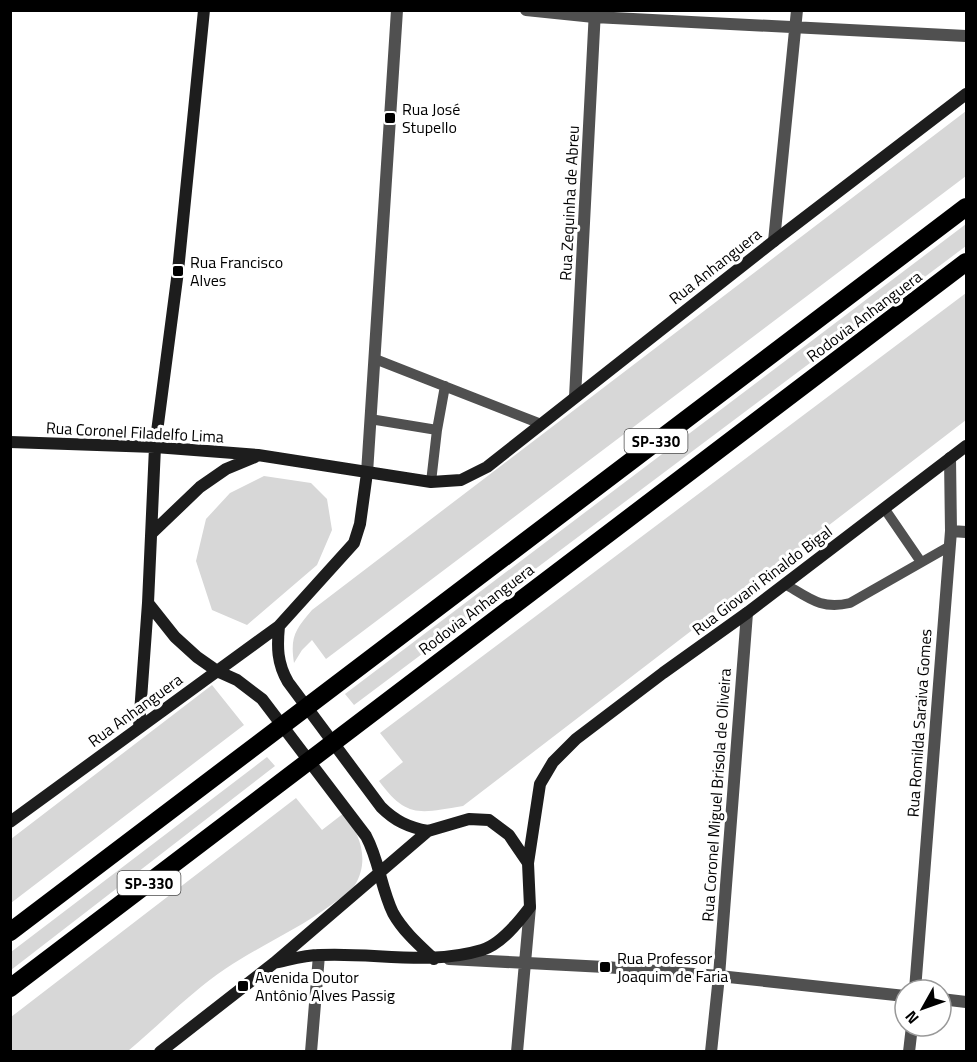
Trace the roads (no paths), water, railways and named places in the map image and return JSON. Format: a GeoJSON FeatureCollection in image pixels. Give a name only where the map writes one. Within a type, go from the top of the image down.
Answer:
{"type":"FeatureCollection","features":[{"type":"Feature","properties":{"kind":"highway","name":"Rodovia Anhanguera"},"geometry":{"type":"LineString","coordinates":[[10,932],[966,207]]}},
{"type":"Feature","properties":{"kind":"highway","name":"Rodovia Anhanguera"},"geometry":{"type":"LineString","coordinates":[[10,988],[966,262]]}},
{"type":"Feature","properties":{"kind":"street"},"geometry":{"type":"LineString","coordinates":[[140,727],[155,447],[178,271],[204,10]]}},
{"type":"Feature","properties":{"kind":"street"},"geometry":{"type":"LineString","coordinates":[[398,10],[367,473],[360,524],[354,543],[279,626],[277,649],[280,669],[288,682],[381,807],[392,818],[408,827],[428,831]]}},
{"type":"Feature","properties":{"kind":"street"},"geometry":{"type":"LineString","coordinates":[[526,10],[795,28],[966,36]]}},
{"type":"Feature","properties":{"kind":"street"},"geometry":{"type":"LineString","coordinates":[[774,241],[797,10]]}},
{"type":"Feature","properties":{"kind":"street","name":"Rua Zequinha de Abreu"},"geometry":{"type":"LineString","coordinates":[[575,397],[595,14]]}},
{"type":"Feature","properties":{"kind":"street","name":"Rua Anhanguera"},"geometry":{"type":"LineString","coordinates":[[487,467],[774,241],[966,94]]}},
{"type":"Feature","properties":{"kind":"street","name":"Rua Coronel Filadelfo Lima"},"geometry":{"type":"LineString","coordinates":[[10,442],[155,447],[258,455],[430,482],[461,480],[487,467]]}},
{"type":"Feature","properties":{"kind":"street","name":"Rua Giovani Rinaldo Bigal"},"geometry":{"type":"LineString","coordinates":[[528,863],[540,784],[553,762],[576,740],[966,446]]}},
{"type":"Feature","properties":{"kind":"street","name":"Rua Coronel Filadelfo Lima"},"geometry":{"type":"LineString","coordinates":[[152,533],[200,487],[226,469],[258,455]]}},
{"type":"Feature","properties":{"kind":"street","name":"Rua Romilda Saraiva Gomes"},"geometry":{"type":"LineString","coordinates":[[916,978],[951,531],[950,458]]}},
{"type":"Feature","properties":{"kind":"street"},"geometry":{"type":"LineString","coordinates":[[951,531],[966,531]]}},
{"type":"Feature","properties":{"kind":"street"},"geometry":{"type":"LineString","coordinates":[[148,603],[175,637],[197,657],[217,671],[237,680],[262,699],[366,836],[392,911],[402,927],[434,958]]}},
{"type":"Feature","properties":{"kind":"street","name":"Rua Coronel Miguel Brisola de Oliveira"},"geometry":{"type":"LineString","coordinates":[[711,1052],[747,613]]}},
{"type":"Feature","properties":{"kind":"street","name":"Rua Anhanguera"},"geometry":{"type":"LineString","coordinates":[[10,822],[279,626]]}},
{"type":"Feature","properties":{"kind":"street"},"geometry":{"type":"LineString","coordinates":[[160,1052],[274,963],[428,831],[469,819],[489,820],[508,835],[528,863],[530,907],[517,1052]]}},
{"type":"Feature","properties":{"kind":"street"},"geometry":{"type":"LineString","coordinates":[[434,958],[483,950],[513,927],[530,907]]}},
{"type":"Feature","properties":{"kind":"street"},"geometry":{"type":"LineString","coordinates":[[274,963],[319,955],[434,958],[719,976],[893,995]]}},
{"type":"Feature","properties":{"kind":"street"},"geometry":{"type":"LineString","coordinates":[[311,1052],[319,955]]}},
{"type":"Feature","properties":{"kind":"lane"},"geometry":{"type":"LineString","coordinates":[[375,359],[542,424]]}},
{"type":"Feature","properties":{"kind":"lane"},"geometry":{"type":"LineString","coordinates":[[430,482],[445,386]]}},
{"type":"Feature","properties":{"kind":"lane"},"geometry":{"type":"LineString","coordinates":[[370,419],[437,430]]}},
{"type":"Feature","properties":{"kind":"lane"},"geometry":{"type":"LineString","coordinates":[[884,508],[921,562]]}},
{"type":"Feature","properties":{"kind":"lane"},"geometry":{"type":"LineString","coordinates":[[784,584],[818,603],[834,607],[850,603],[950,546]]}},
{"type":"Feature","properties":{"kind":"place","name":"Rua José Stupello"},"geometry":{"type":"Point","coordinates":[390,118]}},
{"type":"Feature","properties":{"kind":"place","name":"Rua Francisco Alves"},"geometry":{"type":"Point","coordinates":[178,271]}},
{"type":"Feature","properties":{"kind":"place","name":"Rua Professor Joaquim de Faria"},"geometry":{"type":"Point","coordinates":[605,967]}},
{"type":"Feature","properties":{"kind":"place","name":"Avenida Doutor Antônio Alves Passig"},"geometry":{"type":"Point","coordinates":[243,986]}}]}
